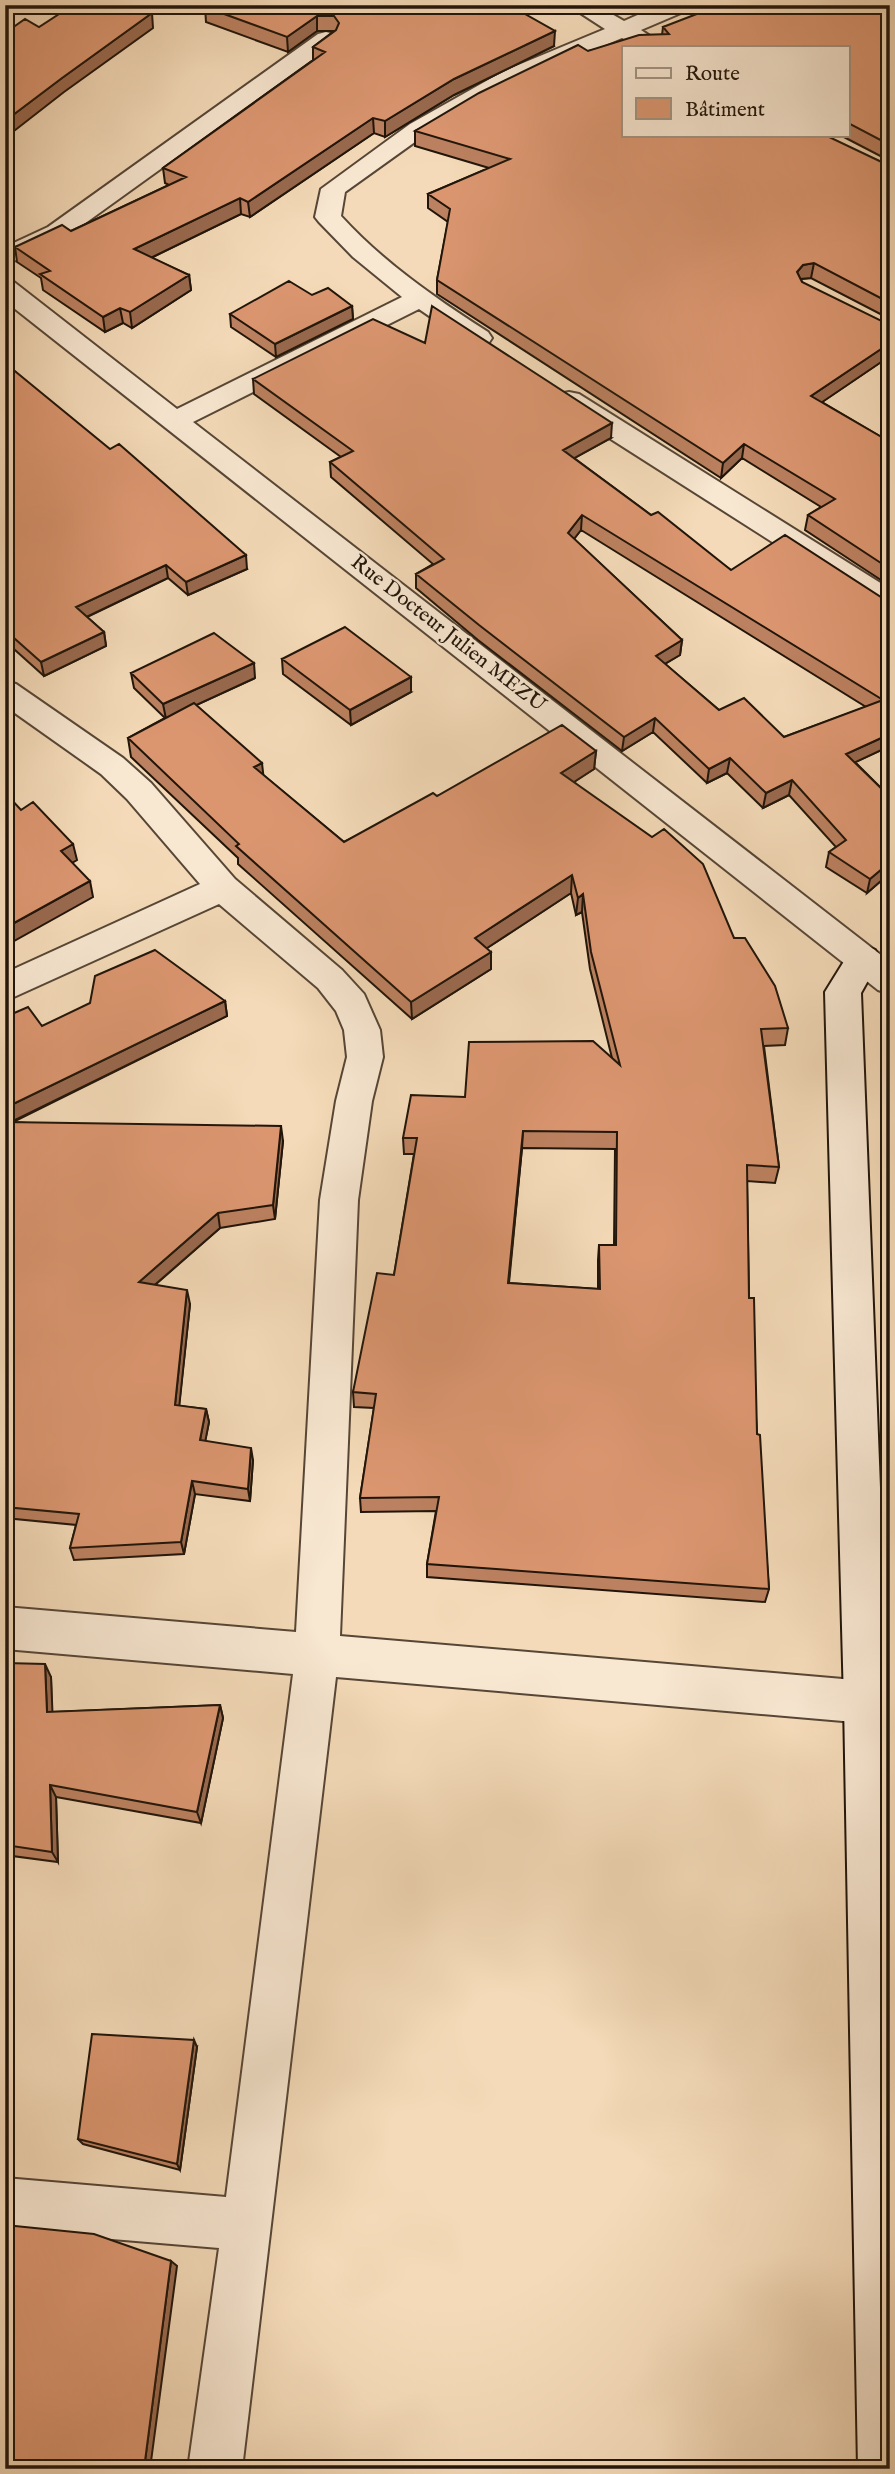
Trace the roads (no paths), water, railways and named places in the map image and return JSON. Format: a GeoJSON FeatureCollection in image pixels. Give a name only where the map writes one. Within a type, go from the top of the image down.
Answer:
{"type":"FeatureCollection","features":[{"type":"Feature","properties":{"kind":"street"},"geometry":{"type":"LineString","coordinates":[[579,5],[653,46]]}},
{"type":"Feature","properties":{"kind":"street"},"geometry":{"type":"LineString","coordinates":[[498,351],[421,298],[347,239],[328,217],[333,189],[418,130],[512,76],[680,5]]}},
{"type":"Feature","properties":{"kind":"street"},"geometry":{"type":"LineString","coordinates":[[5,257],[57,232],[326,39]]}},
{"type":"Feature","properties":{"kind":"street","name":"Rue Docteur Julien MEZU"},"geometry":{"type":"LineString","coordinates":[[5,288],[881,960]]}},
{"type":"Feature","properties":{"kind":"street"},"geometry":{"type":"LineString","coordinates":[[175,420],[421,298]]}},
{"type":"Feature","properties":{"kind":"street"},"geometry":{"type":"LineString","coordinates":[[551,387],[890,603]]}},
{"type":"Feature","properties":{"kind":"street"},"geometry":{"type":"LineString","coordinates":[[5,691],[112,766],[139,791],[223,888],[331,979],[351,1004],[362,1030],[365,1057],[354,1101],[339,1200],[317,1654],[248,2225],[215,2469]]}},
{"type":"Feature","properties":{"kind":"street"},"geometry":{"type":"LineString","coordinates":[[5,988],[223,888]]}},
{"type":"Feature","properties":{"kind":"street"},"geometry":{"type":"LineString","coordinates":[[881,960],[843,992],[878,1703],[885,2469]]}},
{"type":"Feature","properties":{"kind":"street"},"geometry":{"type":"LineString","coordinates":[[5,1628],[878,1703]]}},
{"type":"Feature","properties":{"kind":"street"},"geometry":{"type":"LineString","coordinates":[[5,2204],[248,2225]]}}]}
